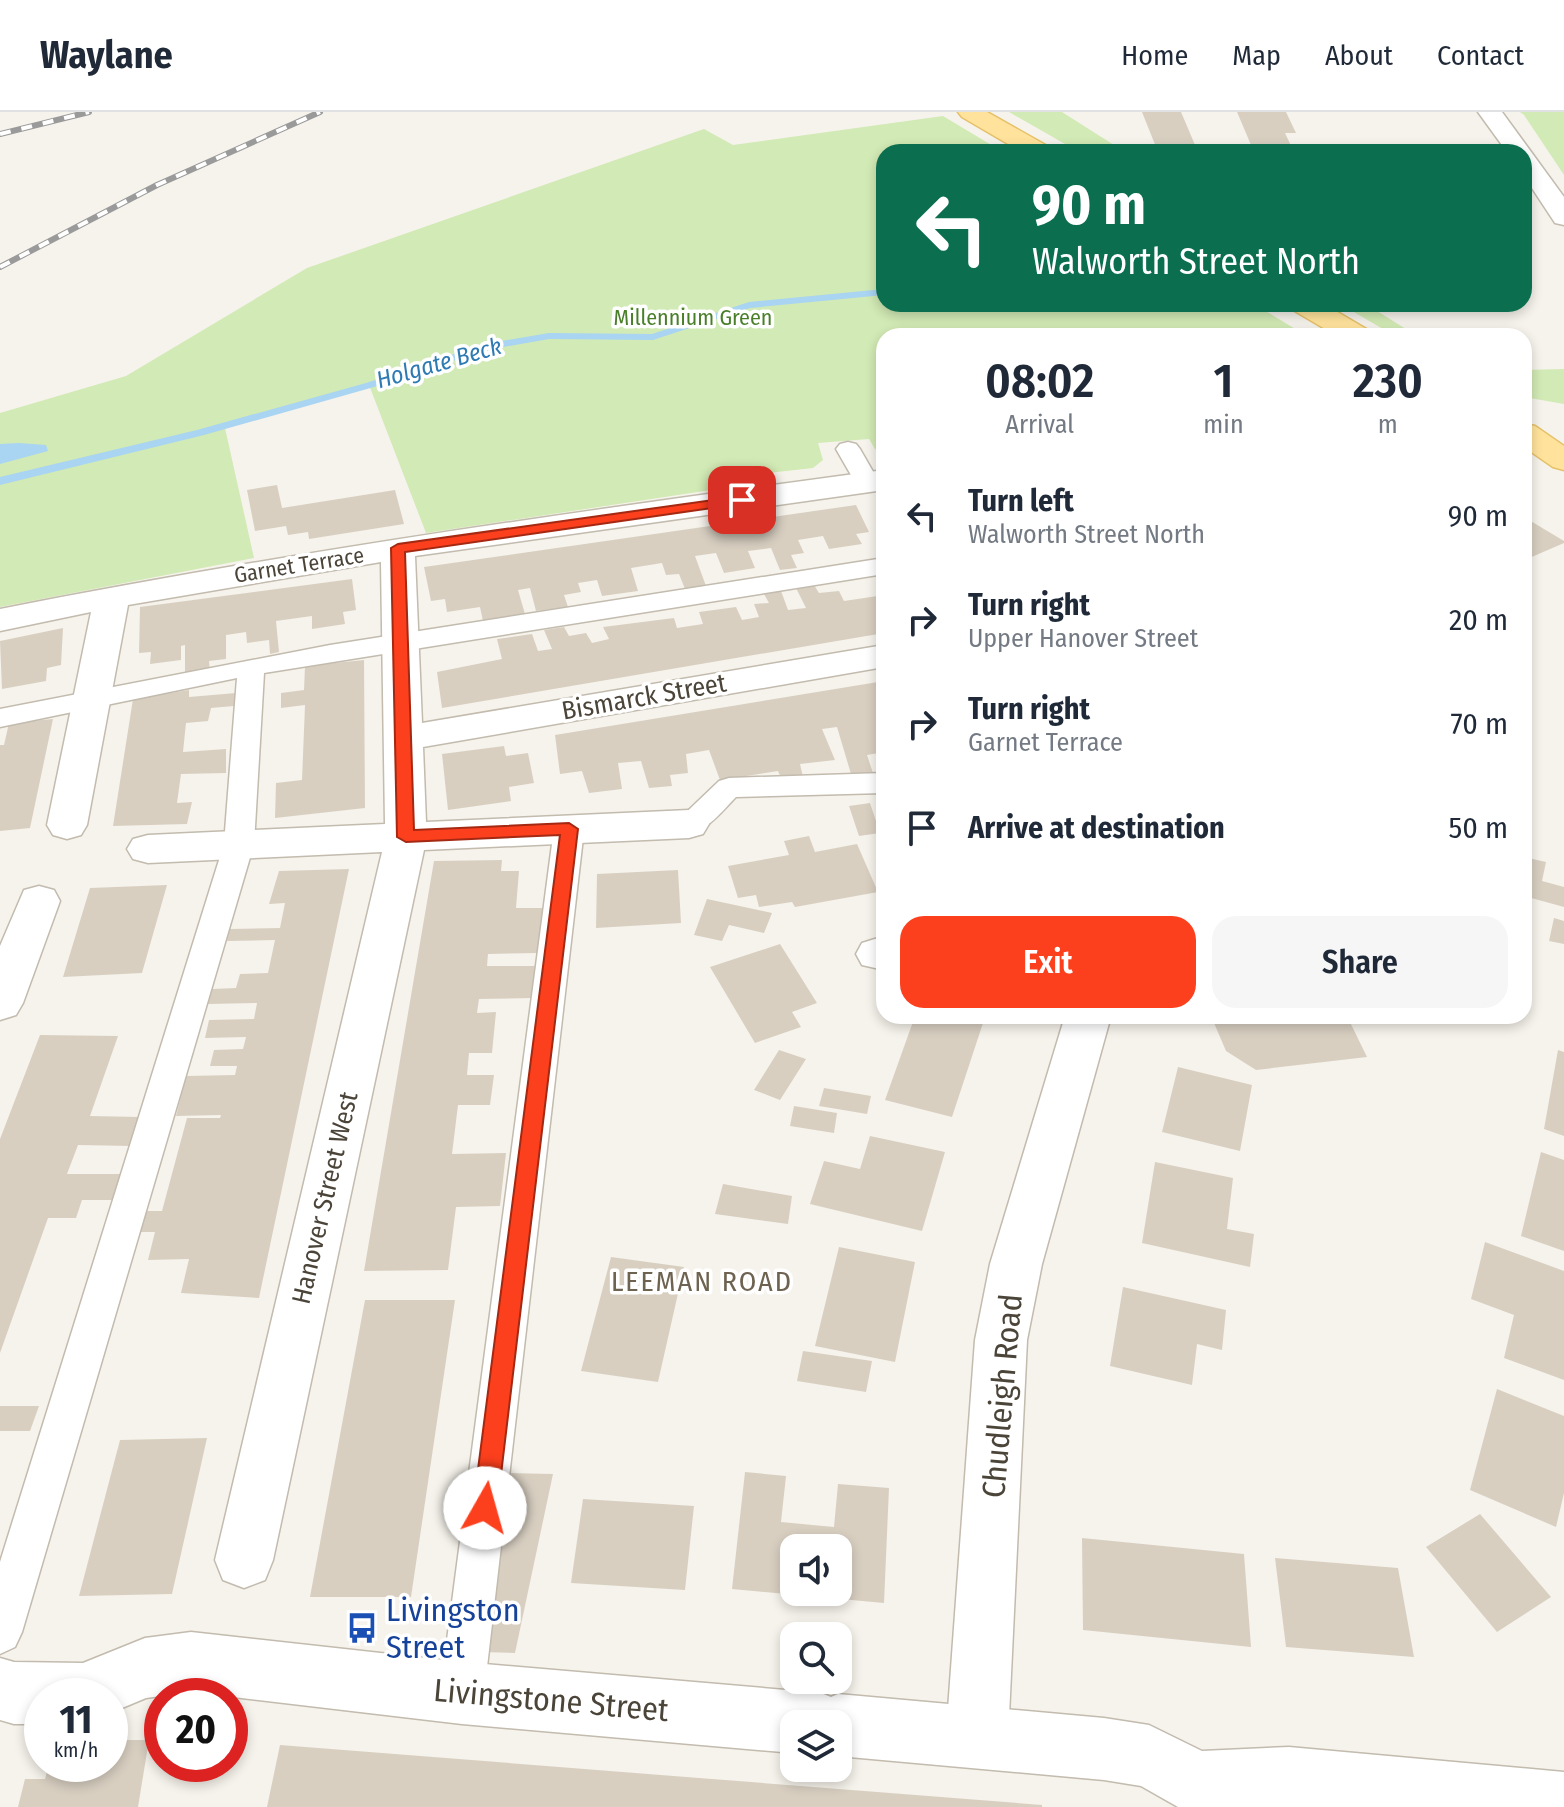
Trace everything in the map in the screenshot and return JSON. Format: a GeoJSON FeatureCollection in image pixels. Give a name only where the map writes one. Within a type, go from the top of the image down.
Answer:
{"type":"FeatureCollection","features":[{"type":"Feature","properties":{"kind":"main road"},"geometry":{"type":"LineString","coordinates":[[970,112],[1026,144]]}},
{"type":"Feature","properties":{"kind":"main road"},"geometry":{"type":"LineString","coordinates":[[1317,312],[1344,328]]}},
{"type":"Feature","properties":{"kind":"street"},"geometry":{"type":"LineString","coordinates":[[1489,115],[1513,144]]}},
{"type":"Feature","properties":{"kind":"street"},"geometry":{"type":"LineString","coordinates":[[1532,169],[1564,217]]}},
{"type":"Feature","properties":{"kind":"street","name":"Garnet Terrace"},"geometry":{"type":"LineString","coordinates":[[0,620],[112,597],[398,548],[875,481]]}},
{"type":"Feature","properties":{"kind":"street","name":"Hanover Street West"},"geometry":{"type":"LineString","coordinates":[[244,1560],[406,837],[398,548]]}},
{"type":"Feature","properties":{"kind":"street"},"geometry":{"type":"LineString","coordinates":[[67,825],[112,597]]}},
{"type":"Feature","properties":{"kind":"street","name":"Bismarck Street"},"geometry":{"type":"LineString","coordinates":[[405,738],[876,657]]}},
{"type":"Feature","properties":{"kind":"street"},"geometry":{"type":"LineString","coordinates":[[148,849],[689,824]]}},
{"type":"Feature","properties":{"kind":"street"},"geometry":{"type":"LineString","coordinates":[[0,1003],[39,901]]}},
{"type":"Feature","properties":{"kind":"street","name":"Chudleigh Road"},"geometry":{"type":"LineString","coordinates":[[977,1737],[1001,1340],[1016,1264],[1086,1024]]}},
{"type":"Feature","properties":{"kind":"street","name":"Livingstone Street"},"geometry":{"type":"LineString","coordinates":[[0,1689],[14,1693],[83,1694],[145,1668],[191,1662],[462,1693],[780,1720]]}},
{"type":"Feature","properties":{"kind":"street"},"geometry":{"type":"LineString","coordinates":[[852,1726],[1149,1756],[1197,1783],[1228,1795],[1289,1779],[1524,1803]]}},
{"type":"Feature","properties":{"kind":"lane"},"geometry":{"type":"LineString","coordinates":[[848,449],[875,481]]}},
{"type":"Feature","properties":{"kind":"lane"},"geometry":{"type":"LineString","coordinates":[[0,718],[92,697],[401,642],[876,567]]}},
{"type":"Feature","properties":{"kind":"lane"},"geometry":{"type":"LineString","coordinates":[[0,1632],[239,844],[251,669]]}},
{"type":"Feature","properties":{"kind":"lane"},"geometry":{"type":"LineString","coordinates":[[689,824],[729,788],[876,783]]}},
{"type":"Feature","properties":{"kind":"lane"},"geometry":{"type":"LineString","coordinates":[[462,1693],[569,829]]}},
{"type":"Feature","properties":{"kind":"green space"},"geometry":{"type":"Polygon","coordinates":[[[1009,112],[1062,112],[1112,144],[1065,144],[1009,112]]]}},
{"type":"Feature","properties":{"kind":"green space"},"geometry":{"type":"Polygon","coordinates":[[[1520,112],[1564,112],[1564,175],[1524,115],[1520,112]]]}},
{"type":"Feature","properties":{"kind":"green space","name":"Millennium Green"},"geometry":{"type":"Polygon","coordinates":[[[943,116],[990,144],[876,144],[876,312],[1267,312],[1294,328],[876,328],[876,449],[869,439],[818,443],[823,460],[813,468],[768,473],[771,481],[426,533],[369,385],[225,428],[254,558],[0,607],[0,413],[126,376],[307,268],[704,129],[733,145],[943,116]]]}},
{"type":"Feature","properties":{"kind":"green space"},"geometry":{"type":"Polygon","coordinates":[[[1354,312],[1379,312],[1404,328],[1381,328],[1354,312]]]}},
{"type":"Feature","properties":{"kind":"green space"},"geometry":{"type":"Polygon","coordinates":[[[1564,369],[1564,404],[1532,398],[1532,370],[1564,369]]]}},
{"type":"Feature","properties":{"kind":"water"},"geometry":{"type":"Polygon","coordinates":[[[0,444],[46,445],[48,451],[0,464],[0,444]]]}},
{"type":"Feature","properties":{"kind":"building"},"geometry":{"type":"Polygon","coordinates":[[[1142,112],[1181,112],[1195,144],[1155,144],[1142,112]]]}},
{"type":"Feature","properties":{"kind":"building"},"geometry":{"type":"Polygon","coordinates":[[[1237,112],[1286,112],[1296,133],[1285,133],[1290,144],[1251,144],[1237,112]]]}},
{"type":"Feature","properties":{"kind":"building"},"geometry":{"type":"Polygon","coordinates":[[[277,485],[282,508],[395,490],[404,524],[309,539],[308,532],[288,535],[286,526],[255,531],[247,490],[277,485]]]}},
{"type":"Feature","properties":{"kind":"building"},"geometry":{"type":"Polygon","coordinates":[[[856,505],[869,532],[856,534],[862,544],[829,549],[823,536],[798,540],[804,553],[791,555],[797,568],[780,570],[771,548],[748,551],[755,568],[724,573],[716,553],[695,556],[706,586],[685,589],[679,574],[666,575],[662,563],[631,568],[638,591],[602,596],[597,580],[578,583],[581,592],[564,595],[568,607],[536,611],[530,588],[518,590],[525,614],[483,621],[480,607],[447,612],[445,599],[431,601],[424,567],[856,505]]]}},
{"type":"Feature","properties":{"kind":"building"},"geometry":{"type":"Polygon","coordinates":[[[1532,522],[1564,541],[1532,557],[1532,522]]]}},
{"type":"Feature","properties":{"kind":"building"},"geometry":{"type":"Polygon","coordinates":[[[352,579],[356,610],[343,612],[345,624],[312,629],[312,616],[276,621],[279,652],[270,654],[269,640],[247,643],[246,632],[226,635],[226,659],[209,661],[210,672],[185,675],[185,645],[181,646],[181,660],[150,664],[151,652],[139,653],[140,607],[352,579]]]}},
{"type":"Feature","properties":{"kind":"building"},"geometry":{"type":"Polygon","coordinates":[[[814,585],[819,593],[839,591],[844,601],[876,596],[876,634],[442,708],[437,672],[502,659],[497,639],[532,634],[538,651],[552,649],[544,630],[564,627],[569,636],[586,633],[592,643],[609,639],[603,627],[674,618],[677,628],[703,624],[699,612],[736,607],[742,620],[759,617],[754,604],[769,603],[764,594],[781,591],[788,610],[806,608],[796,588],[814,585]]]}},
{"type":"Feature","properties":{"kind":"building"},"geometry":{"type":"Polygon","coordinates":[[[63,628],[61,665],[47,668],[46,681],[2,689],[0,641],[63,628]]]}},
{"type":"Feature","properties":{"kind":"building"},"geometry":{"type":"Polygon","coordinates":[[[364,660],[365,808],[275,818],[276,783],[302,780],[305,705],[281,708],[281,693],[304,690],[305,666],[364,660]]]}},
{"type":"Feature","properties":{"kind":"building"},"geometry":{"type":"Polygon","coordinates":[[[876,682],[876,753],[867,755],[873,773],[851,774],[837,727],[822,729],[835,760],[800,764],[803,777],[782,780],[778,771],[720,780],[709,750],[686,754],[688,773],[670,775],[672,786],[649,788],[641,761],[618,763],[622,789],[589,793],[582,771],[560,774],[555,735],[876,682]]]}},
{"type":"Feature","properties":{"kind":"building"},"geometry":{"type":"Polygon","coordinates":[[[189,690],[189,697],[236,693],[234,706],[211,708],[208,721],[186,723],[183,752],[226,749],[226,773],[181,774],[177,803],[192,802],[187,824],[113,826],[133,699],[189,690]]]}},
{"type":"Feature","properties":{"kind":"building"},"geometry":{"type":"Polygon","coordinates":[[[53,719],[30,828],[0,831],[0,745],[4,745],[9,723],[53,719]]]}},
{"type":"Feature","properties":{"kind":"building"},"geometry":{"type":"Polygon","coordinates":[[[504,746],[506,756],[528,753],[534,783],[509,787],[511,801],[448,810],[442,754],[504,746]]]}},
{"type":"Feature","properties":{"kind":"building"},"geometry":{"type":"Polygon","coordinates":[[[870,803],[876,821],[876,834],[859,836],[849,806],[870,803]]]}},
{"type":"Feature","properties":{"kind":"building"},"geometry":{"type":"Polygon","coordinates":[[[809,836],[815,852],[857,844],[876,892],[795,907],[792,902],[759,907],[756,895],[738,898],[728,866],[789,855],[784,841],[809,836]]]}},
{"type":"Feature","properties":{"kind":"building"},"geometry":{"type":"Polygon","coordinates":[[[1532,859],[1546,862],[1542,881],[1564,887],[1564,907],[1532,898],[1532,859]]]}},
{"type":"Feature","properties":{"kind":"building"},"geometry":{"type":"Polygon","coordinates":[[[502,860],[501,871],[519,871],[516,908],[543,908],[538,953],[488,954],[487,966],[535,966],[532,998],[479,999],[477,1013],[496,1012],[492,1053],[469,1053],[467,1075],[494,1075],[490,1105],[458,1105],[452,1154],[506,1153],[500,1206],[456,1207],[448,1270],[364,1271],[434,861],[502,860]]]}},
{"type":"Feature","properties":{"kind":"building"},"geometry":{"type":"Polygon","coordinates":[[[349,869],[259,1298],[181,1293],[189,1259],[148,1260],[155,1232],[133,1232],[138,1211],[162,1211],[187,1118],[220,1118],[221,1115],[176,1116],[186,1076],[235,1075],[237,1066],[210,1066],[214,1050],[243,1049],[246,1037],[205,1038],[209,1020],[254,1019],[257,1003],[208,1004],[212,989],[236,988],[240,974],[268,973],[275,940],[227,941],[230,929],[280,928],[285,903],[269,904],[279,871],[349,869]]]}},
{"type":"Feature","properties":{"kind":"building"},"geometry":{"type":"Polygon","coordinates":[[[678,870],[681,923],[596,928],[597,874],[678,870]]]}},
{"type":"Feature","properties":{"kind":"building"},"geometry":{"type":"Polygon","coordinates":[[[167,885],[142,973],[63,977],[90,888],[167,885]]]}},
{"type":"Feature","properties":{"kind":"building"},"geometry":{"type":"Polygon","coordinates":[[[707,899],[772,913],[764,933],[729,925],[722,941],[694,935],[707,899]]]}},
{"type":"Feature","properties":{"kind":"building"},"geometry":{"type":"Polygon","coordinates":[[[1554,918],[1564,921],[1564,944],[1549,941],[1554,918]]]}},
{"type":"Feature","properties":{"kind":"building"},"geometry":{"type":"Polygon","coordinates":[[[780,944],[817,1003],[792,1012],[801,1027],[755,1043],[710,967],[780,944]]]}},
{"type":"Feature","properties":{"kind":"building"},"geometry":{"type":"Polygon","coordinates":[[[912,1024],[983,1024],[952,1117],[885,1100],[912,1024]]]}},
{"type":"Feature","properties":{"kind":"building"},"geometry":{"type":"Polygon","coordinates":[[[1214,1024],[1351,1024],[1367,1057],[1256,1070],[1226,1051],[1214,1024]]]}},
{"type":"Feature","properties":{"kind":"building"},"geometry":{"type":"Polygon","coordinates":[[[40,1035],[118,1036],[90,1116],[140,1117],[131,1146],[78,1145],[67,1174],[123,1174],[114,1200],[82,1200],[76,1218],[48,1218],[0,1353],[0,1139],[40,1035]]]}},
{"type":"Feature","properties":{"kind":"building"},"geometry":{"type":"Polygon","coordinates":[[[779,1050],[806,1059],[780,1100],[754,1090],[779,1050]]]}},
{"type":"Feature","properties":{"kind":"building"},"geometry":{"type":"Polygon","coordinates":[[[1558,1050],[1564,1052],[1564,1136],[1544,1129],[1558,1050]]]}},
{"type":"Feature","properties":{"kind":"building"},"geometry":{"type":"Polygon","coordinates":[[[1178,1067],[1252,1085],[1240,1151],[1162,1132],[1178,1067]]]}},
{"type":"Feature","properties":{"kind":"building"},"geometry":{"type":"Polygon","coordinates":[[[824,1088],[871,1096],[867,1114],[819,1106],[824,1088]]]}},
{"type":"Feature","properties":{"kind":"building"},"geometry":{"type":"Polygon","coordinates":[[[794,1106],[837,1113],[834,1133],[790,1126],[794,1106]]]}},
{"type":"Feature","properties":{"kind":"building"},"geometry":{"type":"Polygon","coordinates":[[[870,1136],[945,1152],[922,1231],[810,1204],[824,1161],[860,1169],[870,1136]]]}},
{"type":"Feature","properties":{"kind":"building"},"geometry":{"type":"Polygon","coordinates":[[[1541,1152],[1564,1160],[1564,1251],[1521,1236],[1541,1152]]]}},
{"type":"Feature","properties":{"kind":"building"},"geometry":{"type":"Polygon","coordinates":[[[1155,1162],[1233,1178],[1227,1229],[1254,1234],[1250,1267],[1142,1243],[1155,1162]]]}},
{"type":"Feature","properties":{"kind":"building"},"geometry":{"type":"Polygon","coordinates":[[[723,1184],[792,1196],[788,1224],[715,1214],[723,1184]]]}},
{"type":"Feature","properties":{"kind":"building"},"geometry":{"type":"Polygon","coordinates":[[[1485,1242],[1564,1271],[1564,1380],[1504,1358],[1514,1315],[1471,1299],[1485,1242]]]}},
{"type":"Feature","properties":{"kind":"building"},"geometry":{"type":"Polygon","coordinates":[[[839,1247],[915,1262],[895,1362],[815,1346],[839,1247]]]}},
{"type":"Feature","properties":{"kind":"building"},"geometry":{"type":"Polygon","coordinates":[[[611,1257],[684,1267],[658,1382],[581,1371],[611,1257]]]}},
{"type":"Feature","properties":{"kind":"building"},"geometry":{"type":"Polygon","coordinates":[[[1123,1287],[1226,1310],[1222,1350],[1197,1344],[1192,1385],[1110,1366],[1123,1287]]]}},
{"type":"Feature","properties":{"kind":"building"},"geometry":{"type":"Polygon","coordinates":[[[365,1300],[455,1300],[411,1597],[310,1597],[365,1300]]]}},
{"type":"Feature","properties":{"kind":"building"},"geometry":{"type":"Polygon","coordinates":[[[803,1351],[872,1361],[866,1392],[797,1381],[803,1351]]]}},
{"type":"Feature","properties":{"kind":"building"},"geometry":{"type":"Polygon","coordinates":[[[1497,1389],[1564,1416],[1564,1493],[1556,1527],[1470,1490],[1497,1389]]]}},
{"type":"Feature","properties":{"kind":"building"},"geometry":{"type":"Polygon","coordinates":[[[0,1406],[39,1406],[30,1431],[0,1431],[0,1406]]]}},
{"type":"Feature","properties":{"kind":"building"},"geometry":{"type":"Polygon","coordinates":[[[207,1438],[172,1594],[79,1596],[120,1440],[207,1438]]]}},
{"type":"Feature","properties":{"kind":"building"},"geometry":{"type":"Polygon","coordinates":[[[745,1472],[786,1476],[781,1522],[834,1527],[838,1484],[889,1488],[884,1603],[852,1600],[852,1534],[780,1534],[780,1593],[732,1589],[745,1472]]]}},
{"type":"Feature","properties":{"kind":"building"},"geometry":{"type":"Polygon","coordinates":[[[508,1473],[553,1474],[515,1653],[480,1652],[508,1473]]]}},
{"type":"Feature","properties":{"kind":"building"},"geometry":{"type":"Polygon","coordinates":[[[583,1499],[694,1506],[685,1590],[571,1583],[583,1499]]]}},
{"type":"Feature","properties":{"kind":"building"},"geometry":{"type":"Polygon","coordinates":[[[1480,1514],[1551,1597],[1497,1632],[1426,1547],[1480,1514]]]}},
{"type":"Feature","properties":{"kind":"building"},"geometry":{"type":"Polygon","coordinates":[[[1082,1538],[1244,1554],[1251,1647],[1083,1630],[1082,1538]]]}},
{"type":"Feature","properties":{"kind":"building"},"geometry":{"type":"Polygon","coordinates":[[[1275,1558],[1398,1568],[1414,1657],[1286,1647],[1275,1558]]]}},
{"type":"Feature","properties":{"kind":"building"},"geometry":{"type":"Polygon","coordinates":[[[128,1740],[144,1740],[144,1770],[138,1807],[18,1807],[24,1782],[128,1782],[128,1740]]]}},
{"type":"Feature","properties":{"kind":"building"},"geometry":{"type":"Polygon","coordinates":[[[280,1745],[1042,1805],[1042,1807],[267,1807],[280,1745]]]}},
{"type":"Feature","properties":{"kind":"waterway","name":"Holgate Beck"},"geometry":{"type":"LineString","coordinates":[[0,481],[200,433],[370,385],[484,347],[549,336],[653,337],[749,305],[876,293]]}},
{"type":"Feature","properties":{"kind":"railway"},"geometry":{"type":"LineString","coordinates":[[0,134],[89,112]]}},
{"type":"Feature","properties":{"kind":"railway"},"geometry":{"type":"LineString","coordinates":[[0,267],[157,185],[320,112]]}},
{"type":"Feature","properties":{"kind":"place","name":"Livingston Street"},"geometry":{"type":"Point","coordinates":[362,1628]}},
{"type":"Feature","properties":{"kind":"district","name":"LEEMAN ROAD"},"geometry":{"type":"Point","coordinates":[702,1281]}},
{"type":"Feature","properties":{"kind":"route"},"geometry":{"type":"LineString","coordinates":[[485,1508],[569,829],[406,837],[398,548],[742,500]]}}]}
